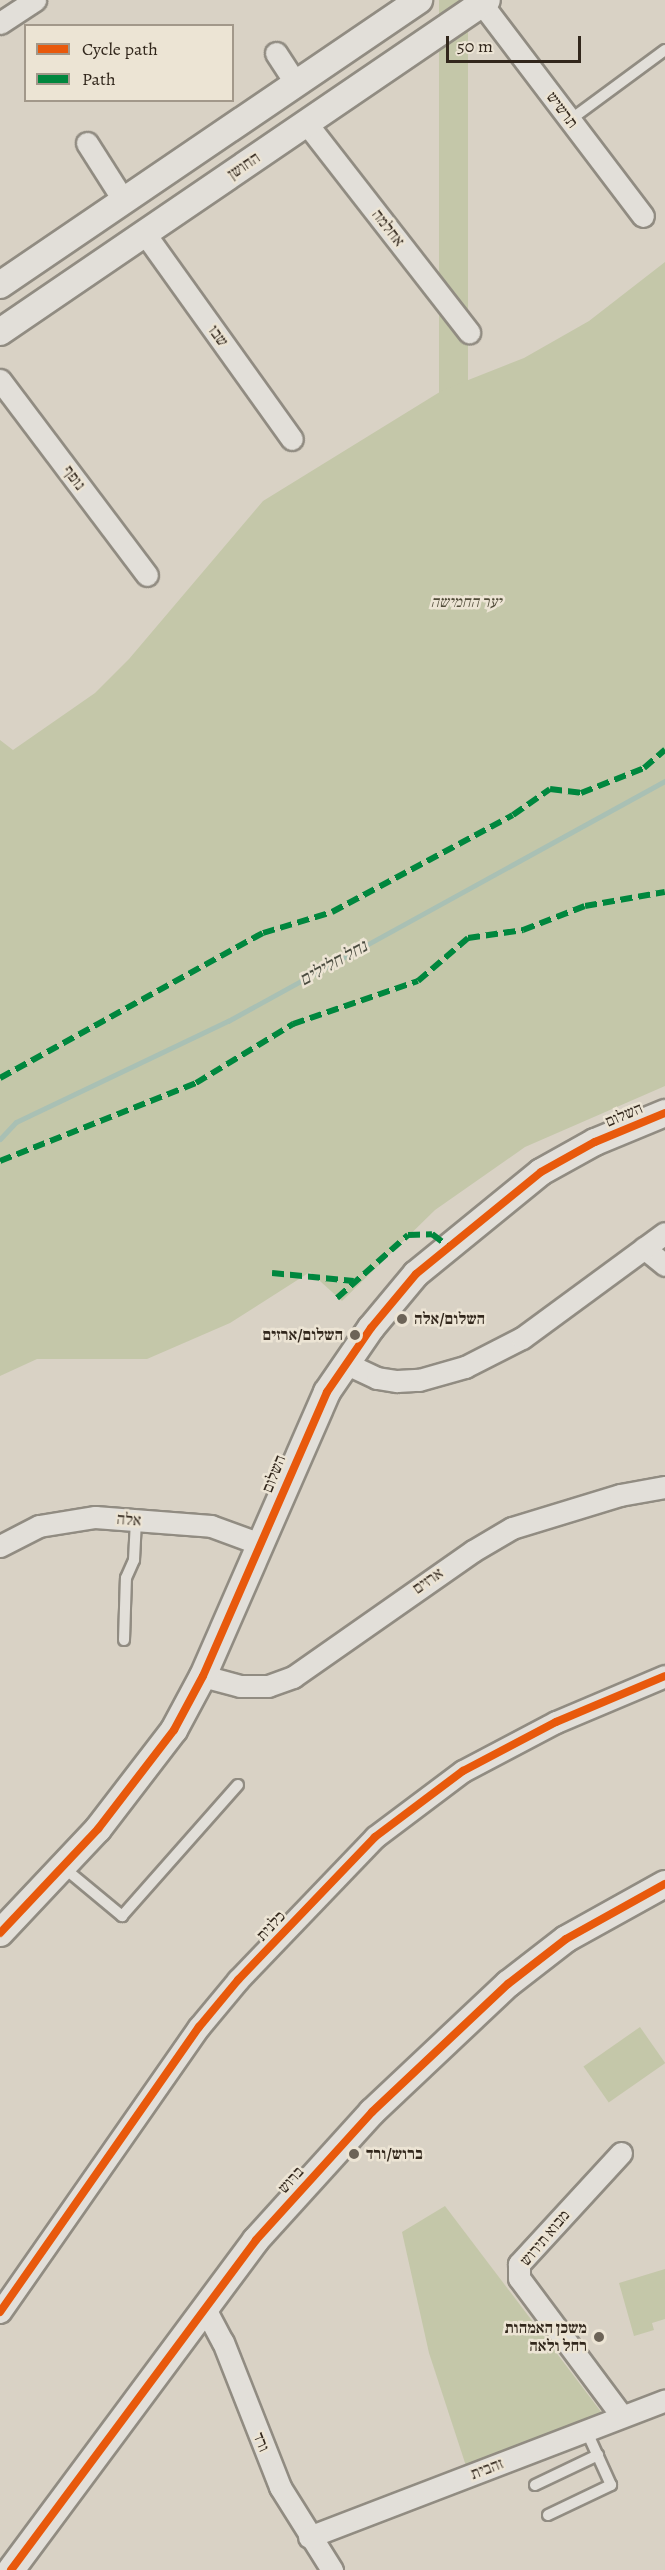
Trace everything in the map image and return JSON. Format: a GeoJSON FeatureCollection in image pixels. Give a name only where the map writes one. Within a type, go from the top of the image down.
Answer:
{"type":"FeatureCollection","features":[{"type":"Feature","properties":{"kind":"street"},"geometry":{"type":"LineString","coordinates":[[0,23],[35,0]]}},
{"type":"Feature","properties":{"kind":"street"},"geometry":{"type":"LineString","coordinates":[[0,285],[419,0]]}},
{"type":"Feature","properties":{"kind":"street","name":"תרשיש"},"geometry":{"type":"LineString","coordinates":[[484,2],[643,216]]}},
{"type":"Feature","properties":{"kind":"street","name":"החושן"},"geometry":{"type":"LineString","coordinates":[[0,332],[484,2]]}},
{"type":"Feature","properties":{"kind":"street"},"geometry":{"type":"LineString","coordinates":[[276,53],[296,84]]}},
{"type":"Feature","properties":{"kind":"street","name":"אחלמה"},"geometry":{"type":"LineString","coordinates":[[307,124],[468,332]]}},
{"type":"Feature","properties":{"kind":"street"},"geometry":{"type":"LineString","coordinates":[[87,143],[124,201]]}},
{"type":"Feature","properties":{"kind":"street","name":"שבו"},"geometry":{"type":"LineString","coordinates":[[145,234],[292,439]]}},
{"type":"Feature","properties":{"kind":"street","name":"נופף"},"geometry":{"type":"LineString","coordinates":[[0,380],[147,575]]}},
{"type":"Feature","properties":{"kind":"street","name":"השלום"},"geometry":{"type":"LineString","coordinates":[[0,1933],[98,1829],[174,1730],[203,1676],[299,1450],[327,1392],[416,1274],[500,1203],[541,1172],[595,1142],[665,1113]]}},
{"type":"Feature","properties":{"kind":"street"},"geometry":{"type":"LineString","coordinates":[[346,1364],[377,1378],[397,1381],[419,1380],[465,1367],[522,1338],[665,1233]]}},
{"type":"Feature","properties":{"kind":"street"},"geometry":{"type":"LineString","coordinates":[[644,1248],[665,1265]]}},
{"type":"Feature","properties":{"kind":"street","name":"ארזים"},"geometry":{"type":"LineString","coordinates":[[203,1676],[240,1686],[267,1686],[293,1677],[419,1587],[512,1528],[620,1495],[665,1487]]}},
{"type":"Feature","properties":{"kind":"street","name":"אלה"},"geometry":{"type":"LineString","coordinates":[[0,1546],[39,1526],[63,1520],[136,1520],[211,1526],[260,1544]]}},
{"type":"Feature","properties":{"kind":"street","name":"כלנית"},"geometry":{"type":"LineString","coordinates":[[0,2312],[199,2027],[238,1980],[375,1837],[463,1771],[556,1722],[665,1676]]}},
{"type":"Feature","properties":{"kind":"street","name":"ברוש"},"geometry":{"type":"LineString","coordinates":[[10,2570],[204,2307],[311,2178],[456,2031],[566,1939],[665,1884]]}},
{"type":"Feature","properties":{"kind":"street","name":"מבוא תירוש"},"geometry":{"type":"LineString","coordinates":[[621,2153],[519,2264],[519,2278],[622,2416]]}},
{"type":"Feature","properties":{"kind":"street","name":"ורד"},"geometry":{"type":"LineString","coordinates":[[204,2307],[223,2342],[280,2487],[309,2537],[332,2570]]}},
{"type":"Feature","properties":{"kind":"street","name":"זהבית"},"geometry":{"type":"LineString","coordinates":[[309,2537],[665,2400]]}},
{"type":"Feature","properties":{"kind":"lane"},"geometry":{"type":"LineString","coordinates":[[570,120],[665,50]]}},
{"type":"Feature","properties":{"kind":"lane"},"geometry":{"type":"LineString","coordinates":[[124,1640],[126,1578],[134,1560],[136,1520]]}},
{"type":"Feature","properties":{"kind":"lane"},"geometry":{"type":"LineString","coordinates":[[63,1866],[122,1917],[238,1785]]}},
{"type":"Feature","properties":{"kind":"lane"},"geometry":{"type":"LineString","coordinates":[[548,2515],[611,2485],[586,2430]]}},
{"type":"Feature","properties":{"kind":"lane"},"geometry":{"type":"LineString","coordinates":[[535,2485],[598,2455]]}},
{"type":"Feature","properties":{"kind":"green space"},"geometry":{"type":"Polygon","coordinates":[[[439,0],[468,0],[468,531],[439,531],[439,0]]]}},
{"type":"Feature","properties":{"kind":"green space","name":"יער החמישה"},"geometry":{"type":"Polygon","coordinates":[[[665,262],[665,1086],[525,1147],[435,1210],[342,1301],[310,1272],[230,1323],[147,1359],[37,1359],[0,1376],[0,740],[13,750],[95,693],[129,659],[263,501],[443,390],[524,358],[589,321],[665,262]]]}},
{"type":"Feature","properties":{"kind":"green space"},"geometry":{"type":"Polygon","coordinates":[[[640,2027],[665,2063],[609,2103],[583,2067],[640,2027]]]}},
{"type":"Feature","properties":{"kind":"green space"},"geometry":{"type":"Polygon","coordinates":[[[445,2206],[605,2417],[467,2469],[429,2353],[402,2232],[445,2206]]]}},
{"type":"Feature","properties":{"kind":"green space"},"geometry":{"type":"Polygon","coordinates":[[[665,2269],[665,2319],[652,2323],[654,2330],[634,2336],[619,2283],[665,2269]]]}},
{"type":"Feature","properties":{"kind":"waterway","name":"נחל חלילים"},"geometry":{"type":"LineString","coordinates":[[0,1139],[16,1122],[228,1021],[665,781]]}},
{"type":"Feature","properties":{"kind":"marked path"},"geometry":{"type":"LineString","coordinates":[[0,1078],[263,933],[332,912],[513,815],[550,789],[581,793],[644,768],[665,750]]}},
{"type":"Feature","properties":{"kind":"marked path"},"geometry":{"type":"LineString","coordinates":[[0,1161],[196,1083],[293,1024],[418,981],[468,938],[523,930],[585,906],[665,892]]}},
{"type":"Feature","properties":{"kind":"marked path"},"geometry":{"type":"LineString","coordinates":[[337,1298],[408,1235],[432,1234],[448,1246]]}},
{"type":"Feature","properties":{"kind":"marked path"},"geometry":{"type":"LineString","coordinates":[[272,1273],[354,1281]]}},
{"type":"Feature","properties":{"kind":"cycle path"},"geometry":{"type":"LineString","coordinates":[[0,1933],[98,1829],[174,1730],[203,1676],[327,1392],[371,1328],[416,1274],[541,1172],[595,1142],[665,1113]]}},
{"type":"Feature","properties":{"kind":"cycle path"},"geometry":{"type":"LineString","coordinates":[[0,2312],[199,2027],[238,1980],[375,1837],[463,1771],[556,1722],[665,1676]]}},
{"type":"Feature","properties":{"kind":"cycle path"},"geometry":{"type":"LineString","coordinates":[[11,2570],[256,2240],[372,2112],[508,1984],[566,1939],[665,1884]]}},
{"type":"Feature","properties":{"kind":"place","name":"השלום/אלה"},"geometry":{"type":"Point","coordinates":[402,1319]}},
{"type":"Feature","properties":{"kind":"place","name":"השלום/ארזים"},"geometry":{"type":"Point","coordinates":[355,1335]}},
{"type":"Feature","properties":{"kind":"place","name":"ברוש/ורד"},"geometry":{"type":"Point","coordinates":[354,2154]}},
{"type":"Feature","properties":{"kind":"place","name":"משכן האמהות רחל ולאה"},"geometry":{"type":"Point","coordinates":[599,2337]}}]}
